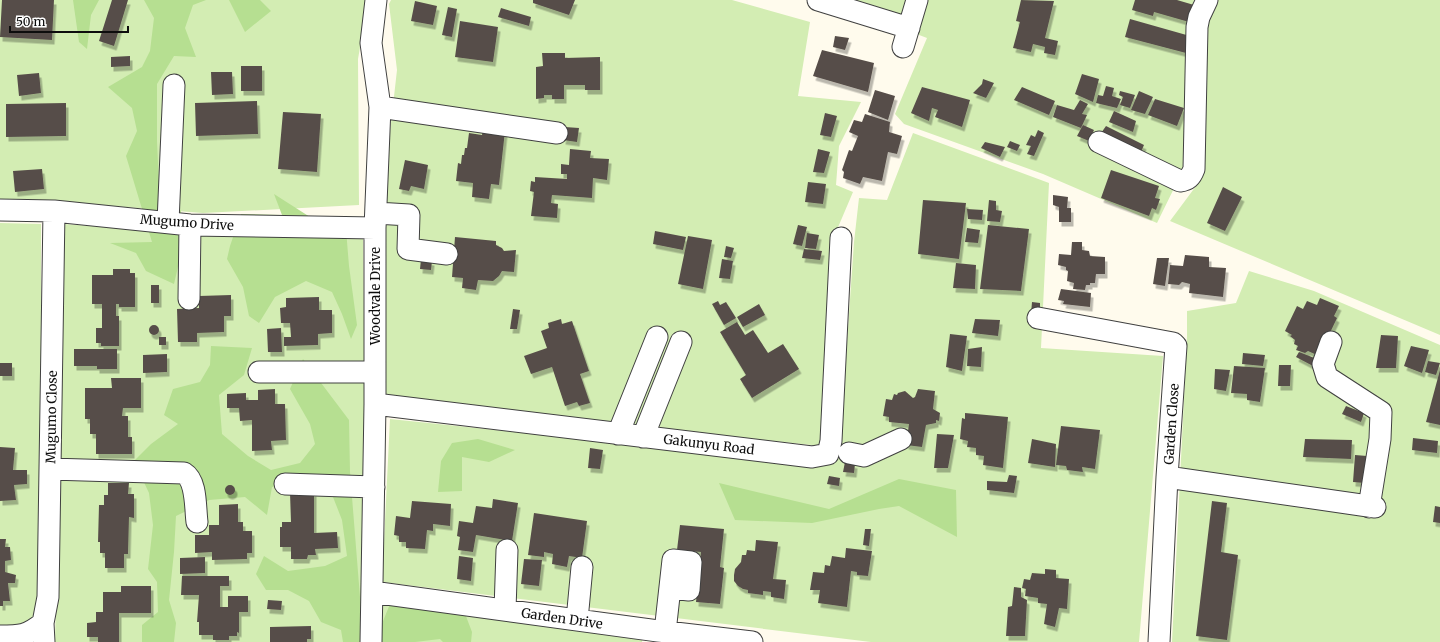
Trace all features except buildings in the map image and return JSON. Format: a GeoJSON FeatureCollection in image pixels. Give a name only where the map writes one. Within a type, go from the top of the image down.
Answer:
{"type":"FeatureCollection","features":[{"type":"Feature","properties":{"kind":"street","name":"Woodvale Drive"},"geometry":{"type":"LineString","coordinates":[[371,642],[375,404],[375,221],[380,106],[371,44],[376,0]]}},
{"type":"Feature","properties":{"kind":"street"},"geometry":{"type":"LineString","coordinates":[[818,0],[906,38],[917,0]]}},
{"type":"Feature","properties":{"kind":"street"},"geometry":{"type":"LineString","coordinates":[[1099,142],[1180,181],[1185,181],[1191,177],[1194,170],[1197,27],[1199,16],[1207,0]]}},
{"type":"Feature","properties":{"kind":"street"},"geometry":{"type":"LineString","coordinates":[[168,222],[174,85]]}},
{"type":"Feature","properties":{"kind":"street"},"geometry":{"type":"LineString","coordinates":[[380,106],[557,133]]}},
{"type":"Feature","properties":{"kind":"street","name":"Mugumo Drive"},"geometry":{"type":"LineString","coordinates":[[0,210],[54,211],[190,225],[375,221],[409,215],[408,249],[448,254]]}},
{"type":"Feature","properties":{"kind":"street","name":"Mugumo Close"},"geometry":{"type":"LineString","coordinates":[[44,632],[48,598],[54,211]]}},
{"type":"Feature","properties":{"kind":"street"},"geometry":{"type":"LineString","coordinates":[[189,299],[190,225]]}},
{"type":"Feature","properties":{"kind":"street"},"geometry":{"type":"LineString","coordinates":[[841,238],[831,441],[839,452],[864,456],[901,439]]}},
{"type":"Feature","properties":{"kind":"street","name":"Garden Close"},"geometry":{"type":"LineString","coordinates":[[1038,318],[1173,343],[1175,345],[1159,642]]}},
{"type":"Feature","properties":{"kind":"street"},"geometry":{"type":"LineString","coordinates":[[618,434],[657,337]]}},
{"type":"Feature","properties":{"kind":"street"},"geometry":{"type":"LineString","coordinates":[[643,437],[681,342]]}},
{"type":"Feature","properties":{"kind":"street"},"geometry":{"type":"LineString","coordinates":[[1167,477],[1372,507],[1380,439],[1381,412],[1326,377],[1323,364],[1331,342]]}},
{"type":"Feature","properties":{"kind":"street"},"geometry":{"type":"LineString","coordinates":[[259,372],[375,372]]}},
{"type":"Feature","properties":{"kind":"street","name":"Gakunyu Road"},"geometry":{"type":"LineString","coordinates":[[375,404],[812,457],[839,452]]}},
{"type":"Feature","properties":{"kind":"street"},"geometry":{"type":"LineString","coordinates":[[50,469],[184,472],[189,476],[192,482],[197,522]]}},
{"type":"Feature","properties":{"kind":"street"},"geometry":{"type":"LineString","coordinates":[[285,484],[374,486]]}},
{"type":"Feature","properties":{"kind":"street"},"geometry":{"type":"LineString","coordinates":[[505,610],[507,550]]}},
{"type":"Feature","properties":{"kind":"street"},"geometry":{"type":"LineString","coordinates":[[577,620],[582,567]]}},
{"type":"Feature","properties":{"kind":"street"},"geometry":{"type":"LineString","coordinates":[[660,635],[670,588]]}},
{"type":"Feature","properties":{"kind":"street","name":"Garden Drive"},"geometry":{"type":"LineString","coordinates":[[372,592],[577,620],[660,635],[752,642]]}},
{"type":"Feature","properties":{"kind":"street"},"geometry":{"type":"LineString","coordinates":[[0,636],[22,635],[30,632],[44,632]]}},
{"type":"Feature","properties":{"kind":"green space"},"geometry":{"type":"Polygon","coordinates":[[[0,0],[368,0],[358,59],[359,205],[203,213],[86,204],[0,204],[0,0]]]}},
{"type":"Feature","properties":{"kind":"green space"},"geometry":{"type":"Polygon","coordinates":[[[73,0],[99,0],[91,15],[87,49],[79,42],[73,0]]]}},
{"type":"Feature","properties":{"kind":"green space"},"geometry":{"type":"Polygon","coordinates":[[[144,0],[206,0],[193,5],[185,28],[196,57],[174,56],[157,84],[159,184],[181,211],[180,258],[174,284],[146,271],[136,253],[110,243],[152,242],[126,156],[137,131],[132,108],[108,87],[142,67],[150,51],[154,18],[144,0]]]}},
{"type":"Feature","properties":{"kind":"green space"},"geometry":{"type":"Polygon","coordinates":[[[229,0],[260,0],[271,11],[245,32],[229,0]]]}},
{"type":"Feature","properties":{"kind":"green space"},"geometry":{"type":"Polygon","coordinates":[[[391,0],[732,0],[810,22],[798,96],[861,102],[839,146],[836,185],[853,192],[836,232],[821,446],[383,399],[385,176],[397,70],[389,4],[391,0]]]}},
{"type":"Feature","properties":{"kind":"green space"},"geometry":{"type":"Polygon","coordinates":[[[828,0],[1194,0],[1187,79],[1183,170],[1157,223],[1043,174],[904,124],[895,114],[927,38],[828,0]]]}},
{"type":"Feature","properties":{"kind":"green space"},"geometry":{"type":"Polygon","coordinates":[[[1218,0],[1440,0],[1440,335],[1170,221],[1199,182],[1208,20],[1218,0]]]}},
{"type":"Feature","properties":{"kind":"green space"},"geometry":{"type":"Polygon","coordinates":[[[913,133],[1049,183],[1041,348],[1163,356],[1139,642],[871,642],[382,582],[390,419],[831,465],[841,429],[854,242],[859,198],[887,200],[913,133]]]}},
{"type":"Feature","properties":{"kind":"green space"},"geometry":{"type":"Polygon","coordinates":[[[274,194],[310,217],[345,217],[349,266],[357,325],[351,339],[332,292],[306,281],[275,297],[259,323],[249,316],[243,287],[227,259],[241,214],[282,215],[274,194]]]}},
{"type":"Feature","properties":{"kind":"green space"},"geometry":{"type":"Polygon","coordinates":[[[0,223],[41,224],[41,642],[0,642],[0,223]]]}},
{"type":"Feature","properties":{"kind":"green space"},"geometry":{"type":"Polygon","coordinates":[[[64,224],[176,232],[363,237],[368,642],[55,642],[64,224]]]}},
{"type":"Feature","properties":{"kind":"green space"},"geometry":{"type":"Polygon","coordinates":[[[1249,271],[1314,291],[1440,345],[1440,642],[1172,642],[1187,311],[1236,303],[1249,271]]]}},
{"type":"Feature","properties":{"kind":"green space"},"geometry":{"type":"Polygon","coordinates":[[[211,346],[252,348],[244,375],[219,395],[222,434],[248,456],[271,470],[300,463],[315,444],[310,424],[290,389],[303,359],[349,420],[350,472],[360,597],[361,642],[343,642],[341,630],[321,622],[309,601],[288,590],[266,590],[256,574],[264,556],[288,571],[325,566],[347,556],[342,520],[324,474],[272,487],[267,515],[245,497],[209,500],[176,516],[169,600],[176,623],[174,642],[142,642],[142,625],[158,612],[157,582],[148,569],[153,525],[149,493],[134,461],[151,444],[178,424],[164,415],[173,389],[200,382],[210,365],[211,346]]]}},
{"type":"Feature","properties":{"kind":"green space"},"geometry":{"type":"Polygon","coordinates":[[[478,439],[515,450],[489,462],[462,457],[462,491],[438,492],[441,461],[452,443],[478,439]]]}},
{"type":"Feature","properties":{"kind":"green space"},"geometry":{"type":"Polygon","coordinates":[[[899,479],[956,490],[957,537],[899,506],[812,523],[735,520],[719,483],[829,509],[899,479]]]}},
{"type":"Feature","properties":{"kind":"green space"},"geometry":{"type":"Polygon","coordinates":[[[392,599],[464,611],[472,632],[471,642],[443,642],[440,639],[415,642],[376,642],[375,641],[392,599]]]}},
{"type":"Feature","properties":{"kind":"green space"},"geometry":{"type":"Polygon","coordinates":[[[379,604],[643,637],[642,642],[379,642],[379,604]]]}}]}
